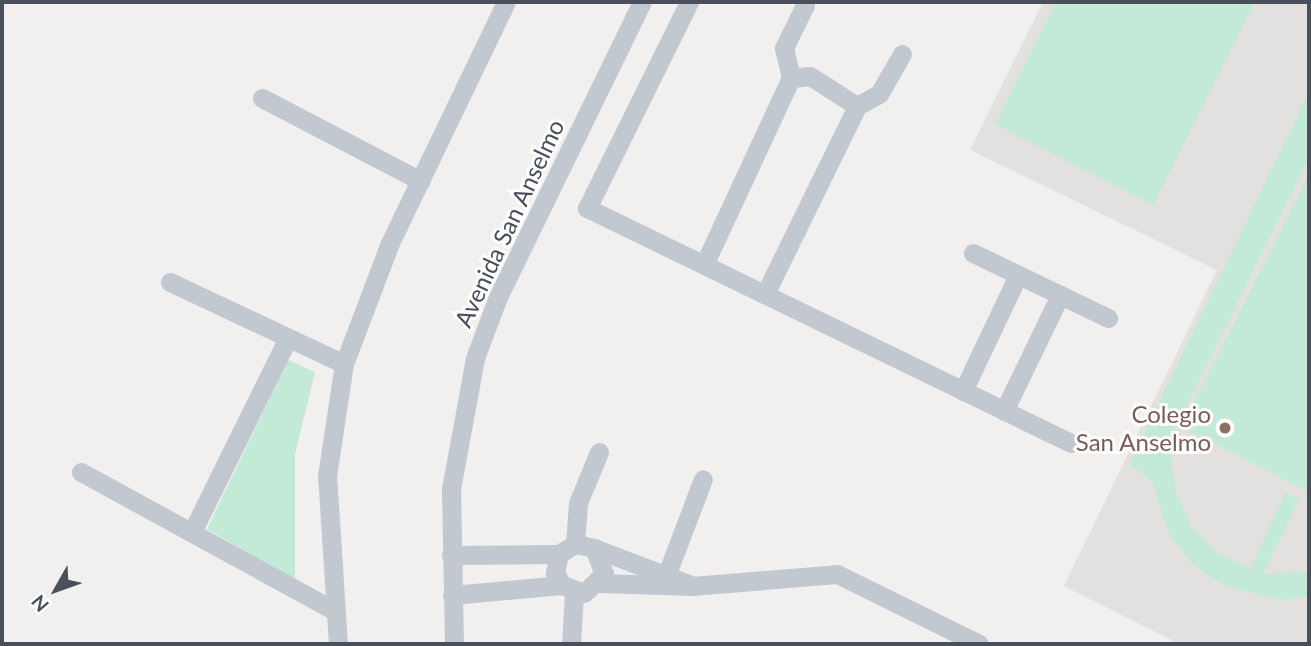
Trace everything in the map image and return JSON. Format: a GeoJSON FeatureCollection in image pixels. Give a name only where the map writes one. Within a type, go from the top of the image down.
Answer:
{"type":"FeatureCollection","features":[{"type":"Feature","properties":{"kind":"street"},"geometry":{"type":"LineString","coordinates":[[338,644],[327,464],[344,364],[421,181],[506,2]]}},
{"type":"Feature","properties":{"kind":"street","name":"Avenida San Anselmo"},"geometry":{"type":"LineString","coordinates":[[454,644],[451,555],[460,421],[486,327],[642,2]]}},
{"type":"Feature","properties":{"kind":"street"},"geometry":{"type":"LineString","coordinates":[[689,2],[587,208],[1071,443]]}},
{"type":"Feature","properties":{"kind":"street"},"geometry":{"type":"LineString","coordinates":[[704,265],[791,78],[784,48],[805,5]]}},
{"type":"Feature","properties":{"kind":"street"},"geometry":{"type":"LineString","coordinates":[[765,294],[857,106],[879,94],[902,54]]}},
{"type":"Feature","properties":{"kind":"street"},"geometry":{"type":"LineString","coordinates":[[791,78],[810,76],[857,106]]}},
{"type":"Feature","properties":{"kind":"street"},"geometry":{"type":"LineString","coordinates":[[262,98],[421,181]]}},
{"type":"Feature","properties":{"kind":"street"},"geometry":{"type":"LineString","coordinates":[[973,253],[1108,318]]}},
{"type":"Feature","properties":{"kind":"street"},"geometry":{"type":"LineString","coordinates":[[963,391],[1018,275]]}},
{"type":"Feature","properties":{"kind":"street"},"geometry":{"type":"LineString","coordinates":[[170,282],[344,364]]}},
{"type":"Feature","properties":{"kind":"street"},"geometry":{"type":"LineString","coordinates":[[1004,411],[1060,295]]}},
{"type":"Feature","properties":{"kind":"street"},"geometry":{"type":"LineString","coordinates":[[192,533],[288,338]]}},
{"type":"Feature","properties":{"kind":"street"},"geometry":{"type":"LineString","coordinates":[[571,644],[568,589],[555,573],[576,549],[578,503],[599,452]]}},
{"type":"Feature","properties":{"kind":"street"},"geometry":{"type":"LineString","coordinates":[[81,472],[335,611]]}},
{"type":"Feature","properties":{"kind":"street"},"geometry":{"type":"LineString","coordinates":[[668,571],[703,479]]}},
{"type":"Feature","properties":{"kind":"street"},"geometry":{"type":"LineString","coordinates":[[576,549],[604,564],[600,583]]}},
{"type":"Feature","properties":{"kind":"street"},"geometry":{"type":"LineString","coordinates":[[451,555],[576,549],[668,571],[692,586]]}},
{"type":"Feature","properties":{"kind":"street"},"geometry":{"type":"LineString","coordinates":[[452,595],[568,589],[600,583],[692,586],[837,574],[979,644]]}},
{"type":"Feature","properties":{"kind":"shaded area","name":"Colegio San Anselmo"},"geometry":{"type":"Polygon","coordinates":[[[1043,2],[1309,2],[1309,644],[1179,644],[1064,586],[1217,270],[970,150],[1043,2]]]}},
{"type":"Feature","properties":{"kind":"green space"},"geometry":{"type":"Polygon","coordinates":[[[1056,2],[1255,2],[1153,205],[995,124],[1056,2]]]}},
{"type":"Feature","properties":{"kind":"green space"},"geometry":{"type":"Polygon","coordinates":[[[1309,92],[1309,157],[1176,428],[1171,462],[1177,495],[1192,527],[1218,553],[1250,569],[1285,493],[1299,499],[1263,574],[1309,571],[1309,596],[1281,600],[1224,586],[1193,565],[1169,535],[1152,481],[1129,464],[1309,92]]]}},
{"type":"Feature","properties":{"kind":"green space"},"geometry":{"type":"Polygon","coordinates":[[[1309,175],[1309,492],[1181,427],[1309,175]]]}},
{"type":"Feature","properties":{"kind":"green space"},"geometry":{"type":"Polygon","coordinates":[[[288,360],[315,372],[295,454],[295,581],[207,529],[288,360]]]}},
{"type":"Feature","properties":{"kind":"place","name":"Colegio San Anselmo"},"geometry":{"type":"Point","coordinates":[1225,428]}}]}
